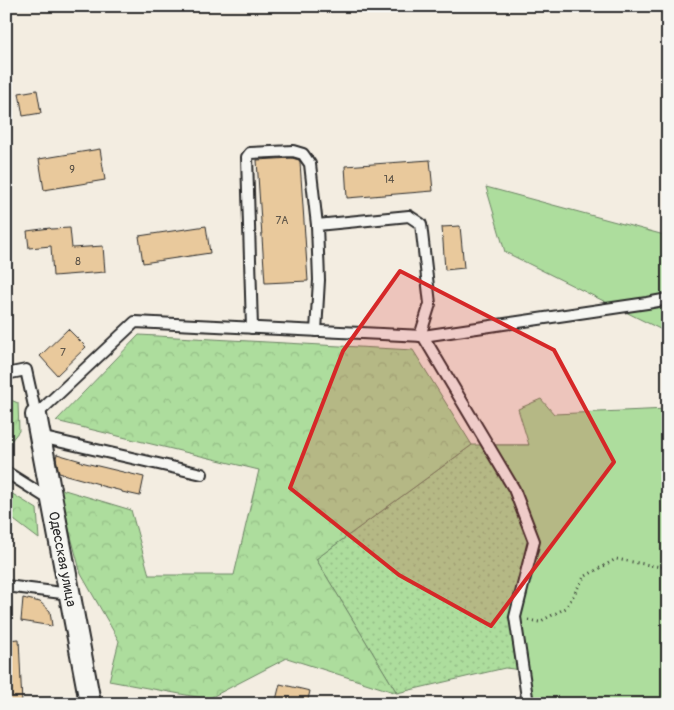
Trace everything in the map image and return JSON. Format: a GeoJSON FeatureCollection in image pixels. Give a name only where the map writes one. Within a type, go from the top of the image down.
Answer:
{"type":"FeatureCollection","features":[{"type":"Feature","properties":{"kind":"street","name":"Одесская улица"},"geometry":{"type":"LineString","coordinates":[[36,415],[89,696],[88,704]]}},
{"type":"Feature","properties":{"kind":"lane"},"geometry":{"type":"LineString","coordinates":[[252,328],[247,157],[250,153],[293,151],[303,154],[310,164],[317,225],[319,280],[316,331]]}},
{"type":"Feature","properties":{"kind":"lane"},"geometry":{"type":"LineString","coordinates":[[317,225],[409,216],[421,224],[430,304],[422,336],[514,489],[534,541],[515,617],[528,704]]}},
{"type":"Feature","properties":{"kind":"lane"},"geometry":{"type":"LineString","coordinates":[[36,415],[135,322],[422,336],[637,305],[668,298]]}},
{"type":"Feature","properties":{"kind":"lane"},"geometry":{"type":"LineString","coordinates":[[6,374],[26,370],[36,415]]}},
{"type":"Feature","properties":{"kind":"lane"},"geometry":{"type":"LineString","coordinates":[[40,437],[202,474]]}},
{"type":"Feature","properties":{"kind":"lane"},"geometry":{"type":"LineString","coordinates":[[6,472],[53,502]]}},
{"type":"Feature","properties":{"kind":"lane"},"geometry":{"type":"LineString","coordinates":[[6,586],[70,594]]}},
{"type":"Feature","properties":{"kind":"path"},"geometry":{"type":"LineString","coordinates":[[515,617],[539,622],[566,608],[584,577],[616,559],[661,567],[668,565]]}},
{"type":"Feature","properties":{"kind":"highlighted area"},"geometry":{"type":"Polygon","coordinates":[[[400,271],[554,350],[614,462],[491,626],[399,575],[290,488],[343,351],[400,271]]]}},
{"type":"Feature","properties":{"kind":"green space"},"geometry":{"type":"Polygon","coordinates":[[[486,187],[668,236],[668,333],[505,252],[486,187]]]}},
{"type":"Feature","properties":{"kind":"green space"},"geometry":{"type":"Polygon","coordinates":[[[139,335],[413,350],[472,445],[316,559],[397,693],[287,658],[208,699],[109,681],[119,641],[81,574],[58,488],[131,510],[149,575],[234,575],[259,470],[56,421],[139,335]]]}},
{"type":"Feature","properties":{"kind":"green space"},"geometry":{"type":"Polygon","coordinates":[[[6,398],[18,403],[19,431],[6,447],[6,398]]]}},
{"type":"Feature","properties":{"kind":"green space"},"geometry":{"type":"Polygon","coordinates":[[[541,399],[554,414],[668,409],[668,704],[528,704],[515,617],[534,541],[488,445],[529,445],[518,409],[541,399]]]}},
{"type":"Feature","properties":{"kind":"green space"},"geometry":{"type":"Polygon","coordinates":[[[472,445],[529,445],[668,704],[557,674],[505,668],[397,693],[316,559],[472,445]]]}},
{"type":"Feature","properties":{"kind":"green space"},"geometry":{"type":"Polygon","coordinates":[[[6,490],[37,509],[39,539],[6,514],[6,490]]]}},
{"type":"Feature","properties":{"kind":"building"},"geometry":{"type":"Polygon","coordinates":[[[37,90],[41,113],[23,116],[19,93],[37,90]]]}},
{"type":"Feature","properties":{"kind":"building"},"geometry":{"type":"Polygon","coordinates":[[[100,149],[105,180],[44,190],[39,159],[100,149]]]}},
{"type":"Feature","properties":{"kind":"building"},"geometry":{"type":"Polygon","coordinates":[[[292,158],[300,162],[308,281],[265,283],[257,160],[292,158]]]}},
{"type":"Feature","properties":{"kind":"building"},"geometry":{"type":"Polygon","coordinates":[[[430,160],[433,191],[347,198],[345,166],[430,160]]]}},
{"type":"Feature","properties":{"kind":"building"},"geometry":{"type":"Polygon","coordinates":[[[206,226],[210,253],[143,263],[139,236],[206,226]]]}},
{"type":"Feature","properties":{"kind":"building"},"geometry":{"type":"Polygon","coordinates":[[[460,226],[464,268],[445,270],[442,227],[460,226]]]}},
{"type":"Feature","properties":{"kind":"building"},"geometry":{"type":"Polygon","coordinates":[[[70,228],[72,248],[103,246],[105,272],[53,276],[51,246],[29,248],[27,231],[70,228]]]}},
{"type":"Feature","properties":{"kind":"building"},"geometry":{"type":"Polygon","coordinates":[[[68,329],[86,347],[57,375],[40,356],[68,329]]]}},
{"type":"Feature","properties":{"kind":"building"},"geometry":{"type":"Polygon","coordinates":[[[57,454],[81,462],[144,477],[140,496],[59,473],[57,454]]]}},
{"type":"Feature","properties":{"kind":"building"},"geometry":{"type":"Polygon","coordinates":[[[23,598],[40,602],[50,611],[52,626],[21,621],[23,598]]]}},
{"type":"Feature","properties":{"kind":"building"},"geometry":{"type":"Polygon","coordinates":[[[19,639],[22,704],[6,704],[6,640],[19,639]]]}},
{"type":"Feature","properties":{"kind":"building"},"geometry":{"type":"Polygon","coordinates":[[[280,684],[310,691],[307,704],[275,704],[280,684]]]}}]}
